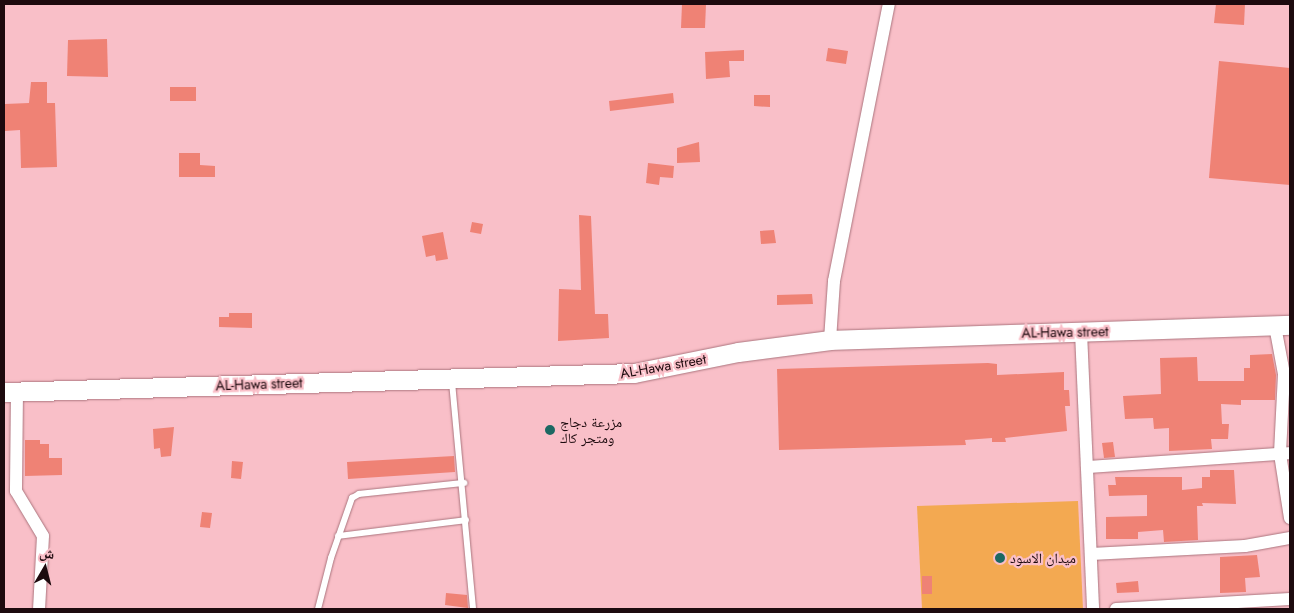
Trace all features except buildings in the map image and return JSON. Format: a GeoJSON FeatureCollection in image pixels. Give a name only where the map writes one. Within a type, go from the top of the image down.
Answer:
{"type":"FeatureCollection","features":[{"type":"Feature","properties":{"kind":"street"},"geometry":{"type":"LineString","coordinates":[[830,340],[834,281],[889,4]]}},
{"type":"Feature","properties":{"kind":"street"},"geometry":{"type":"LineString","coordinates":[[1283,325],[1285,453],[1290,518]]}},
{"type":"Feature","properties":{"kind":"street","name":"AL-Hawa street"},"geometry":{"type":"LineString","coordinates":[[10,392],[634,373],[738,352],[830,340],[1283,325]]}},
{"type":"Feature","properties":{"kind":"street"},"geometry":{"type":"LineString","coordinates":[[1081,332],[1093,609]]}},
{"type":"Feature","properties":{"kind":"street"},"geometry":{"type":"LineString","coordinates":[[10,392],[16,491],[43,536],[39,609]]}},
{"type":"Feature","properties":{"kind":"street"},"geometry":{"type":"LineString","coordinates":[[1087,467],[1285,453]]}},
{"type":"Feature","properties":{"kind":"street"},"geometry":{"type":"LineString","coordinates":[[1091,554],[1245,546],[1290,538]]}},
{"type":"Feature","properties":{"kind":"street"},"geometry":{"type":"LineString","coordinates":[[1116,609],[1290,599]]}},
{"type":"Feature","properties":{"kind":"lane"},"geometry":{"type":"LineString","coordinates":[[452,380],[464,483],[473,609]]}},
{"type":"Feature","properties":{"kind":"lane"},"geometry":{"type":"LineString","coordinates":[[318,609],[338,536],[352,498],[359,494],[464,483]]}},
{"type":"Feature","properties":{"kind":"lane"},"geometry":{"type":"LineString","coordinates":[[338,536],[466,520]]}},
{"type":"Feature","properties":{"kind":"shaded area","name":"ميدان الاسود"},"geometry":{"type":"Polygon","coordinates":[[[1078,501],[1083,609],[922,609],[917,506],[1078,501]]]}},
{"type":"Feature","properties":{"kind":"place","name":"مزرعة دجاج ومتجر كاك"},"geometry":{"type":"Point","coordinates":[550,430]}},
{"type":"Feature","properties":{"kind":"place","name":"ميدان الاسود"},"geometry":{"type":"Point","coordinates":[1000,558]}}]}
